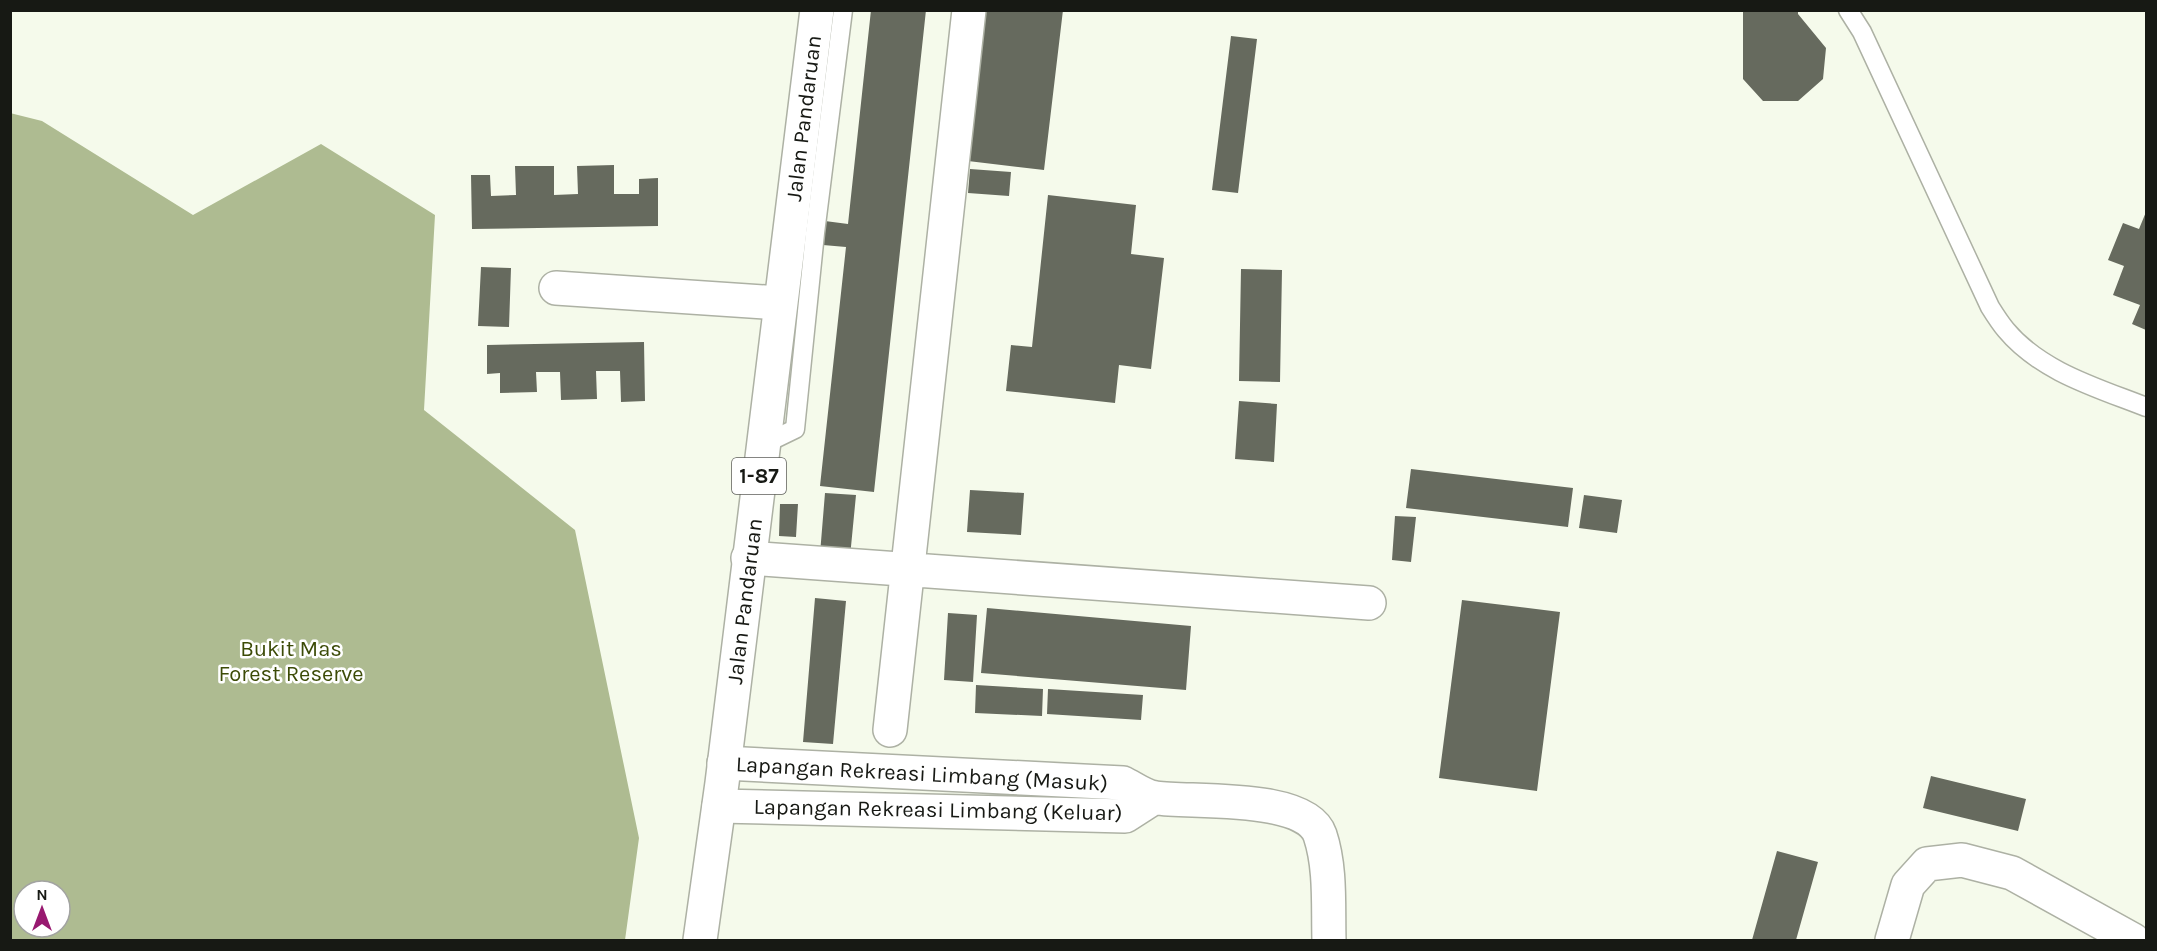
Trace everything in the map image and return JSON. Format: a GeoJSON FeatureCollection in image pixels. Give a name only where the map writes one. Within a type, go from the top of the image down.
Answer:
{"type":"FeatureCollection","features":[{"type":"Feature","properties":{"kind":"main road","name":"Jalan Pandaruan"},"geometry":{"type":"LineString","coordinates":[[700,940],[724,763],[816,10]]}},
{"type":"Feature","properties":{"kind":"main road"},"geometry":{"type":"LineString","coordinates":[[890,730],[969,10]]}},
{"type":"Feature","properties":{"kind":"main road"},"geometry":{"type":"LineString","coordinates":[[556,288],[780,303]]}},
{"type":"Feature","properties":{"kind":"main road"},"geometry":{"type":"LineString","coordinates":[[748,558],[1369,603]]}},
{"type":"Feature","properties":{"kind":"main road","name":"Lapangan Rekreasi Limbang (Masuk)"},"geometry":{"type":"LineString","coordinates":[[724,763],[1123,783],[1153,798]]}},
{"type":"Feature","properties":{"kind":"main road"},"geometry":{"type":"LineString","coordinates":[[1153,798],[1277,807],[1303,816],[1320,833],[1327,867],[1329,940]]}},
{"type":"Feature","properties":{"kind":"main road","name":"Lapangan Rekreasi Limbang (Keluar)"},"geometry":{"type":"LineString","coordinates":[[718,806],[1125,816],[1153,798]]}},
{"type":"Feature","properties":{"kind":"main road"},"geometry":{"type":"LineString","coordinates":[[1892,940],[1908,885],[1927,864],[1962,860],[2012,873],[2133,940]]}},
{"type":"Feature","properties":{"kind":"lane"},"geometry":{"type":"LineString","coordinates":[[762,445],[795,429],[815,233],[843,10]]}},
{"type":"Feature","properties":{"kind":"lane"},"geometry":{"type":"LineString","coordinates":[[1848,10],[1862,32],[1990,307],[2005,330],[2025,349],[2046,364],[2075,379],[2146,407]]}},
{"type":"Feature","properties":{"kind":"green space","name":"Bukit Mas Forest Reserve"},"geometry":{"type":"Polygon","coordinates":[[[10,113],[42,121],[193,215],[321,144],[435,215],[424,410],[575,530],[639,838],[625,940],[11,940],[10,113]]]}},
{"type":"Feature","properties":{"kind":"building"},"geometry":{"type":"Polygon","coordinates":[[[871,10],[926,10],[874,492],[820,486],[846,247],[823,245],[825,221],[848,224],[871,10]]]}},
{"type":"Feature","properties":{"kind":"building"},"geometry":{"type":"Polygon","coordinates":[[[986,10],[1063,10],[1044,170],[968,161],[986,10]]]}},
{"type":"Feature","properties":{"kind":"building"},"geometry":{"type":"Polygon","coordinates":[[[1743,10],[1798,10],[1798,14],[1826,48],[1823,79],[1798,101],[1763,101],[1743,79],[1743,10]]]}},
{"type":"Feature","properties":{"kind":"building"},"geometry":{"type":"Polygon","coordinates":[[[1231,36],[1257,39],[1238,193],[1212,190],[1231,36]]]}},
{"type":"Feature","properties":{"kind":"building"},"geometry":{"type":"Polygon","coordinates":[[[614,165],[614,194],[639,194],[639,179],[658,178],[658,226],[472,229],[471,175],[490,175],[491,196],[516,195],[515,166],[554,166],[554,195],[578,194],[577,166],[614,165]]]}},
{"type":"Feature","properties":{"kind":"building"},"geometry":{"type":"Polygon","coordinates":[[[970,169],[1011,172],[1009,196],[968,193],[970,169]]]}},
{"type":"Feature","properties":{"kind":"building"},"geometry":{"type":"Polygon","coordinates":[[[1048,195],[1136,205],[1131,254],[1164,258],[1151,369],[1119,365],[1115,403],[1006,391],[1011,345],[1032,347],[1048,195]]]}},
{"type":"Feature","properties":{"kind":"building"},"geometry":{"type":"Polygon","coordinates":[[[2146,212],[2146,330],[2132,324],[2140,305],[2113,295],[2124,266],[2108,260],[2123,223],[2139,229],[2146,212]]]}},
{"type":"Feature","properties":{"kind":"building"},"geometry":{"type":"Polygon","coordinates":[[[481,267],[511,268],[509,327],[478,326],[481,267]]]}},
{"type":"Feature","properties":{"kind":"building"},"geometry":{"type":"Polygon","coordinates":[[[1241,269],[1282,270],[1280,382],[1239,381],[1241,269]]]}},
{"type":"Feature","properties":{"kind":"building"},"geometry":{"type":"Polygon","coordinates":[[[644,342],[645,401],[621,402],[620,371],[596,371],[597,399],[561,400],[560,372],[536,372],[537,392],[500,393],[500,373],[487,374],[487,345],[644,342]]]}},
{"type":"Feature","properties":{"kind":"building"},"geometry":{"type":"Polygon","coordinates":[[[1239,401],[1277,404],[1274,462],[1235,459],[1239,401]]]}},
{"type":"Feature","properties":{"kind":"building"},"geometry":{"type":"Polygon","coordinates":[[[1411,469],[1573,488],[1568,527],[1406,508],[1411,469]]]}},
{"type":"Feature","properties":{"kind":"building"},"geometry":{"type":"Polygon","coordinates":[[[970,490],[1024,493],[1021,535],[967,532],[970,490]]]}},
{"type":"Feature","properties":{"kind":"building"},"geometry":{"type":"Polygon","coordinates":[[[825,493],[856,495],[850,557],[820,554],[825,493]]]}},
{"type":"Feature","properties":{"kind":"building"},"geometry":{"type":"Polygon","coordinates":[[[1584,495],[1622,500],[1617,533],[1579,528],[1584,495]]]}},
{"type":"Feature","properties":{"kind":"building"},"geometry":{"type":"Polygon","coordinates":[[[780,504],[798,504],[796,537],[779,536],[780,504]]]}},
{"type":"Feature","properties":{"kind":"building"},"geometry":{"type":"Polygon","coordinates":[[[1395,516],[1416,517],[1411,562],[1392,560],[1395,516]]]}},
{"type":"Feature","properties":{"kind":"building"},"geometry":{"type":"Polygon","coordinates":[[[815,598],[846,601],[833,744],[803,742],[815,598]]]}},
{"type":"Feature","properties":{"kind":"building"},"geometry":{"type":"Polygon","coordinates":[[[1462,600],[1560,612],[1537,791],[1439,778],[1462,600]]]}},
{"type":"Feature","properties":{"kind":"building"},"geometry":{"type":"Polygon","coordinates":[[[987,608],[1191,626],[1186,690],[981,673],[987,608]]]}},
{"type":"Feature","properties":{"kind":"building"},"geometry":{"type":"Polygon","coordinates":[[[948,613],[977,615],[973,682],[944,680],[948,613]]]}},
{"type":"Feature","properties":{"kind":"building"},"geometry":{"type":"Polygon","coordinates":[[[976,685],[1043,689],[1042,716],[975,713],[976,685]]]}},
{"type":"Feature","properties":{"kind":"building"},"geometry":{"type":"Polygon","coordinates":[[[1048,689],[1143,695],[1141,720],[1047,714],[1048,689]]]}},
{"type":"Feature","properties":{"kind":"building"},"geometry":{"type":"Polygon","coordinates":[[[1931,776],[2026,799],[2018,831],[1923,808],[1931,776]]]}},
{"type":"Feature","properties":{"kind":"building"},"geometry":{"type":"Polygon","coordinates":[[[1777,851],[1818,862],[1796,940],[1752,940],[1777,851]]]}}]}
